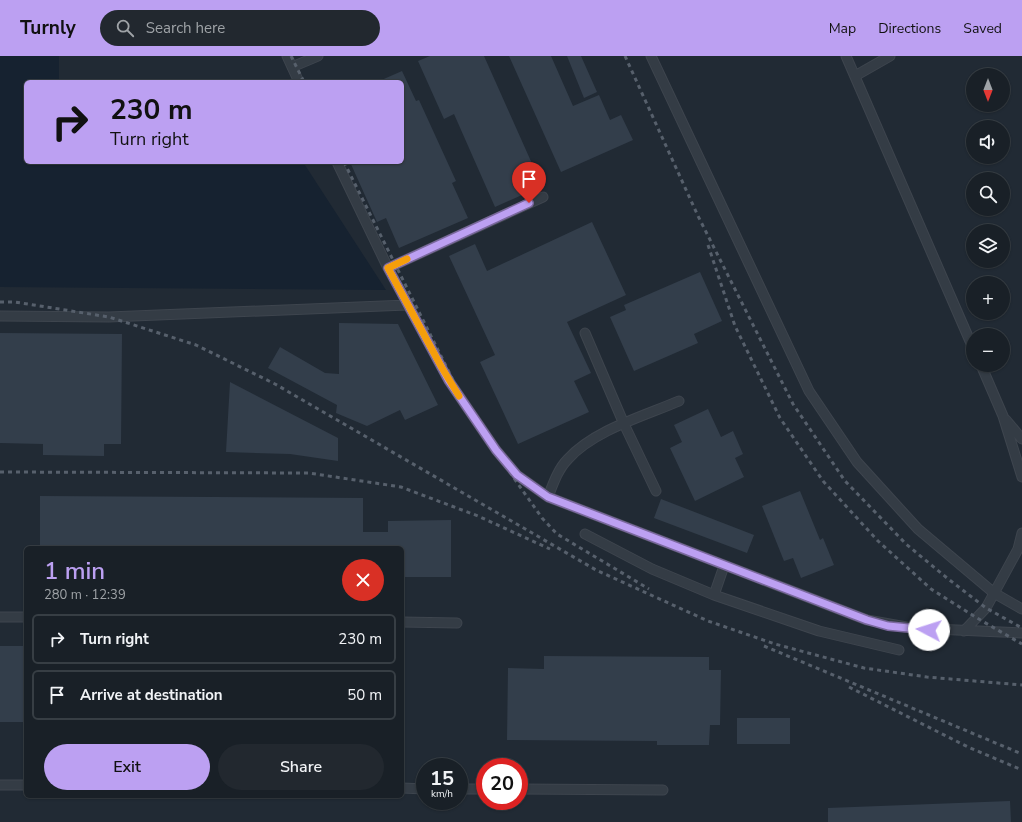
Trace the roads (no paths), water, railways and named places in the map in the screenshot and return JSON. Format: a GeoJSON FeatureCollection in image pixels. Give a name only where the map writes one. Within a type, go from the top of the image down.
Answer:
{"type":"FeatureCollection","features":[{"type":"Feature","properties":{"kind":"lane"},"geometry":{"type":"LineString","coordinates":[[286,56],[298,80]]}},
{"type":"Feature","properties":{"kind":"lane"},"geometry":{"type":"LineString","coordinates":[[292,67],[318,56]]}},
{"type":"Feature","properties":{"kind":"lane"},"geometry":{"type":"LineString","coordinates":[[651,56],[809,391],[856,462],[918,530],[994,593],[1022,610]]}},
{"type":"Feature","properties":{"kind":"lane"},"geometry":{"type":"LineString","coordinates":[[846,56],[966,332]]}},
{"type":"Feature","properties":{"kind":"lane"},"geometry":{"type":"LineString","coordinates":[[855,76],[890,56]]}},
{"type":"Feature","properties":{"kind":"lane"},"geometry":{"type":"LineString","coordinates":[[338,164],[388,268],[449,381],[496,450],[517,475],[548,497],[867,620],[904,627],[1022,633]]}},
{"type":"Feature","properties":{"kind":"lane"},"geometry":{"type":"LineString","coordinates":[[388,268],[543,197]]}},
{"type":"Feature","properties":{"kind":"lane"},"geometry":{"type":"LineString","coordinates":[[0,316],[109,317],[407,305]]}},
{"type":"Feature","properties":{"kind":"lane"},"geometry":{"type":"LineString","coordinates":[[585,333],[624,424],[656,491]]}},
{"type":"Feature","properties":{"kind":"lane"},"geometry":{"type":"LineString","coordinates":[[984,372],[1003,416],[1022,477]]}},
{"type":"Feature","properties":{"kind":"lane"},"geometry":{"type":"LineString","coordinates":[[548,497],[555,478],[567,459],[594,437],[679,401]]}},
{"type":"Feature","properties":{"kind":"lane"},"geometry":{"type":"LineString","coordinates":[[1003,416],[1022,439]]}},
{"type":"Feature","properties":{"kind":"lane"},"geometry":{"type":"LineString","coordinates":[[964,631],[986,608],[1018,549],[1022,533]]}},
{"type":"Feature","properties":{"kind":"lane"},"geometry":{"type":"LineString","coordinates":[[585,534],[652,569],[714,595],[819,631],[899,650]]}},
{"type":"Feature","properties":{"kind":"lane"},"geometry":{"type":"LineString","coordinates":[[714,595],[724,566]]}},
{"type":"Feature","properties":{"kind":"lane"},"geometry":{"type":"LineString","coordinates":[[0,617],[24,617]]}},
{"type":"Feature","properties":{"kind":"lane"},"geometry":{"type":"LineString","coordinates":[[404,622],[457,623]]}},
{"type":"Feature","properties":{"kind":"lane"},"geometry":{"type":"LineString","coordinates":[[0,785],[24,785]]}},
{"type":"Feature","properties":{"kind":"lane"},"geometry":{"type":"LineString","coordinates":[[404,788],[416,788]]}},
{"type":"Feature","properties":{"kind":"lane"},"geometry":{"type":"LineString","coordinates":[[528,789],[663,790]]}},
{"type":"Feature","properties":{"kind":"water"},"geometry":{"type":"Polygon","coordinates":[[[0,56],[59,56],[59,80],[24,80],[24,164],[304,164],[386,290],[0,287],[0,56]]]}},
{"type":"Feature","properties":{"kind":"railway"},"geometry":{"type":"LineString","coordinates":[[291,56],[303,80]]}},
{"type":"Feature","properties":{"kind":"railway"},"geometry":{"type":"LineString","coordinates":[[625,56],[698,216],[793,404],[845,481],[906,544],[986,608],[1022,628]]}},
{"type":"Feature","properties":{"kind":"railway"},"geometry":{"type":"LineString","coordinates":[[345,164],[473,420],[542,518],[557,534],[649,589]]}},
{"type":"Feature","properties":{"kind":"railway"},"geometry":{"type":"LineString","coordinates":[[708,245],[735,326],[780,418],[823,481],[878,541],[931,589],[1022,644]]}},
{"type":"Feature","properties":{"kind":"railway"},"geometry":{"type":"LineString","coordinates":[[0,302],[15,302],[109,317],[196,345],[275,384],[596,570],[708,621],[775,644],[864,668],[927,677],[1022,685]]}},
{"type":"Feature","properties":{"kind":"railway"},"geometry":{"type":"LineString","coordinates":[[0,472],[309,473],[401,487],[478,516],[550,549]]}},
{"type":"Feature","properties":{"kind":"railway"},"geometry":{"type":"LineString","coordinates":[[764,646],[1022,754]]}},
{"type":"Feature","properties":{"kind":"railway"},"geometry":{"type":"LineString","coordinates":[[849,687],[968,747],[1022,770]]}}]}
